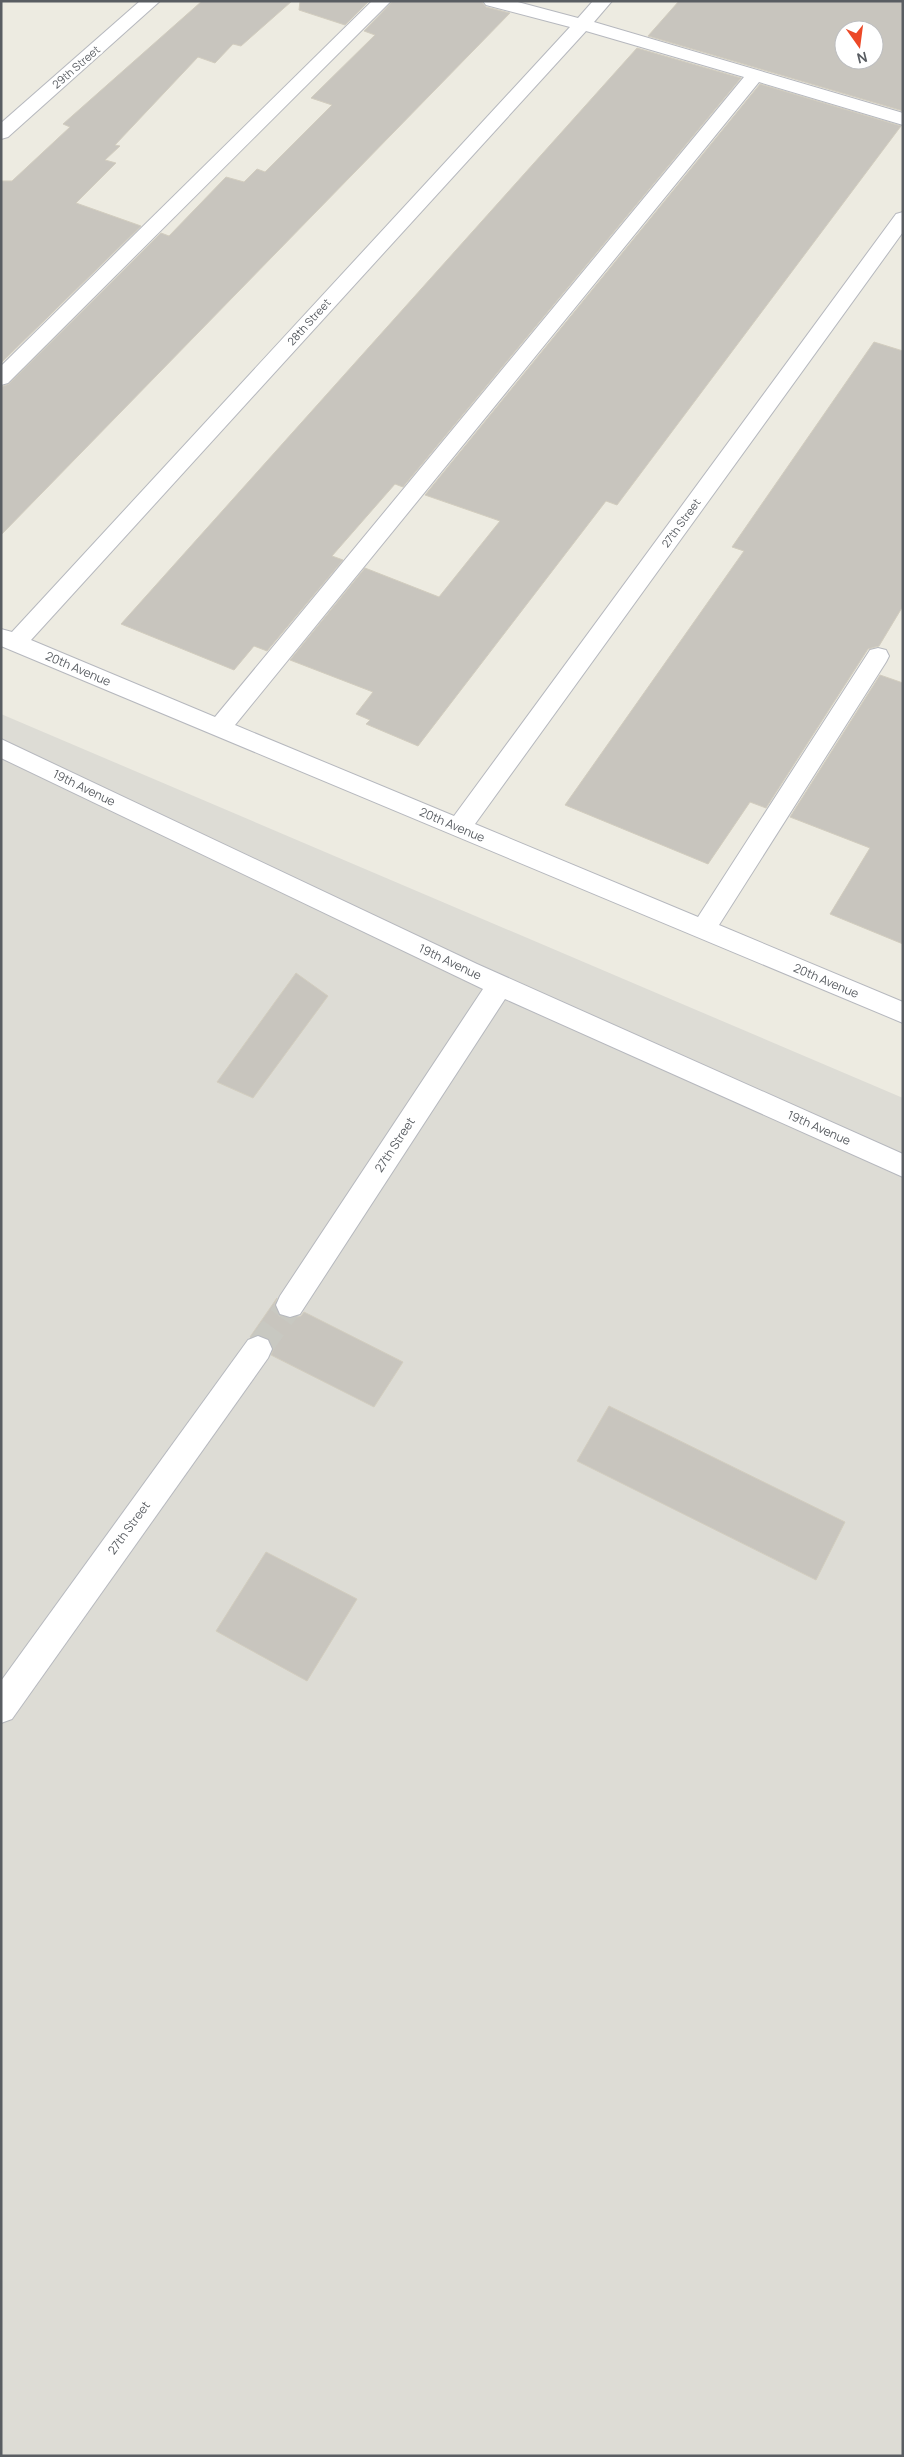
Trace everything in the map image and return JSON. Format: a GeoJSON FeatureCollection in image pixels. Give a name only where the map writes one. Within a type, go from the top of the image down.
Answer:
{"type":"FeatureCollection","features":[{"type":"Feature","properties":{"kind":"street","name":"29th Street"},"geometry":{"type":"LineString","coordinates":[[1,133],[151,1]]}},
{"type":"Feature","properties":{"kind":"street"},"geometry":{"type":"LineString","coordinates":[[1,378],[382,1]]}},
{"type":"Feature","properties":{"kind":"street"},"geometry":{"type":"LineString","coordinates":[[492,1],[756,75],[903,120]]}},
{"type":"Feature","properties":{"kind":"street","name":"28th Street"},"geometry":{"type":"LineString","coordinates":[[8,640],[603,1]]}},
{"type":"Feature","properties":{"kind":"street"},"geometry":{"type":"LineString","coordinates":[[219,728],[756,75]]}},
{"type":"Feature","properties":{"kind":"street","name":"27th Street"},"geometry":{"type":"LineString","coordinates":[[459,828],[903,218]]}},
{"type":"Feature","properties":{"kind":"street","name":"20th Avenue"},"geometry":{"type":"LineString","coordinates":[[8,640],[903,1013]]}},
{"type":"Feature","properties":{"kind":"street"},"geometry":{"type":"LineString","coordinates":[[703,929],[878,656]]}},
{"type":"Feature","properties":{"kind":"street","name":"19th Avenue"},"geometry":{"type":"LineString","coordinates":[[1,748],[500,985],[903,1166]]}},
{"type":"Feature","properties":{"kind":"street","name":"27th Street"},"geometry":{"type":"LineString","coordinates":[[290,1305],[500,985]]}},
{"type":"Feature","properties":{"kind":"street","name":"27th Street"},"geometry":{"type":"LineString","coordinates":[[1,1708],[258,1349]]}},
{"type":"Feature","properties":{"kind":"shaded area"},"geometry":{"type":"Polygon","coordinates":[[[1,714],[903,1098],[903,2456],[1,2456],[1,714]]]}},
{"type":"Feature","properties":{"kind":"building"},"geometry":{"type":"Polygon","coordinates":[[[202,1],[292,1],[241,46],[233,44],[215,63],[198,57],[115,145],[120,146],[105,160],[116,163],[76,203],[141,226],[1,363],[1,181],[12,181],[70,127],[63,124],[202,1]]]}},
{"type":"Feature","properties":{"kind":"building"},"geometry":{"type":"Polygon","coordinates":[[[300,1],[369,1],[345,25],[299,10],[300,1]]]}},
{"type":"Feature","properties":{"kind":"building"},"geometry":{"type":"Polygon","coordinates":[[[393,1],[481,1],[486,7],[510,13],[1,535],[1,387],[9,384],[161,233],[169,236],[226,177],[244,182],[257,169],[265,172],[332,105],[311,98],[375,35],[364,31],[393,1]]]}},
{"type":"Feature","properties":{"kind":"building"},"geometry":{"type":"Polygon","coordinates":[[[679,1],[903,1],[903,111],[648,36],[679,1]]]}},
{"type":"Feature","properties":{"kind":"building"},"geometry":{"type":"Polygon","coordinates":[[[637,48],[741,78],[403,487],[395,484],[332,556],[343,560],[267,651],[254,646],[234,670],[121,624],[637,48]]]}},
{"type":"Feature","properties":{"kind":"building"},"geometry":{"type":"Polygon","coordinates":[[[760,84],[901,126],[617,505],[606,501],[418,746],[366,724],[370,720],[356,714],[373,692],[290,660],[365,568],[439,597],[500,521],[425,495],[760,84]]]}},
{"type":"Feature","properties":{"kind":"building"},"geometry":{"type":"Polygon","coordinates":[[[874,342],[903,351],[903,606],[879,646],[868,649],[766,808],[750,802],[708,864],[565,805],[744,551],[732,547],[874,342]]]}},
{"type":"Feature","properties":{"kind":"building"},"geometry":{"type":"Polygon","coordinates":[[[880,675],[903,683],[903,944],[830,914],[870,848],[790,817],[880,675]]]}},
{"type":"Feature","properties":{"kind":"building"},"geometry":{"type":"Polygon","coordinates":[[[296,973],[328,996],[253,1098],[217,1082],[296,973]]]}},
{"type":"Feature","properties":{"kind":"building"},"geometry":{"type":"Polygon","coordinates":[[[277,1298],[274,1306],[279,1316],[291,1319],[301,1316],[304,1312],[403,1362],[374,1407],[271,1355],[274,1348],[269,1338],[259,1334],[250,1337],[277,1298]]]}},
{"type":"Feature","properties":{"kind":"building"},"geometry":{"type":"Polygon","coordinates":[[[609,1406],[845,1522],[816,1580],[577,1461],[609,1406]]]}},
{"type":"Feature","properties":{"kind":"building"},"geometry":{"type":"Polygon","coordinates":[[[266,1552],[357,1599],[307,1681],[216,1631],[266,1552]]]}},
{"type":"Feature","properties":{"kind":"tunnel"},"geometry":{"type":"LineString","coordinates":[[258,1349],[290,1305]]}}]}
